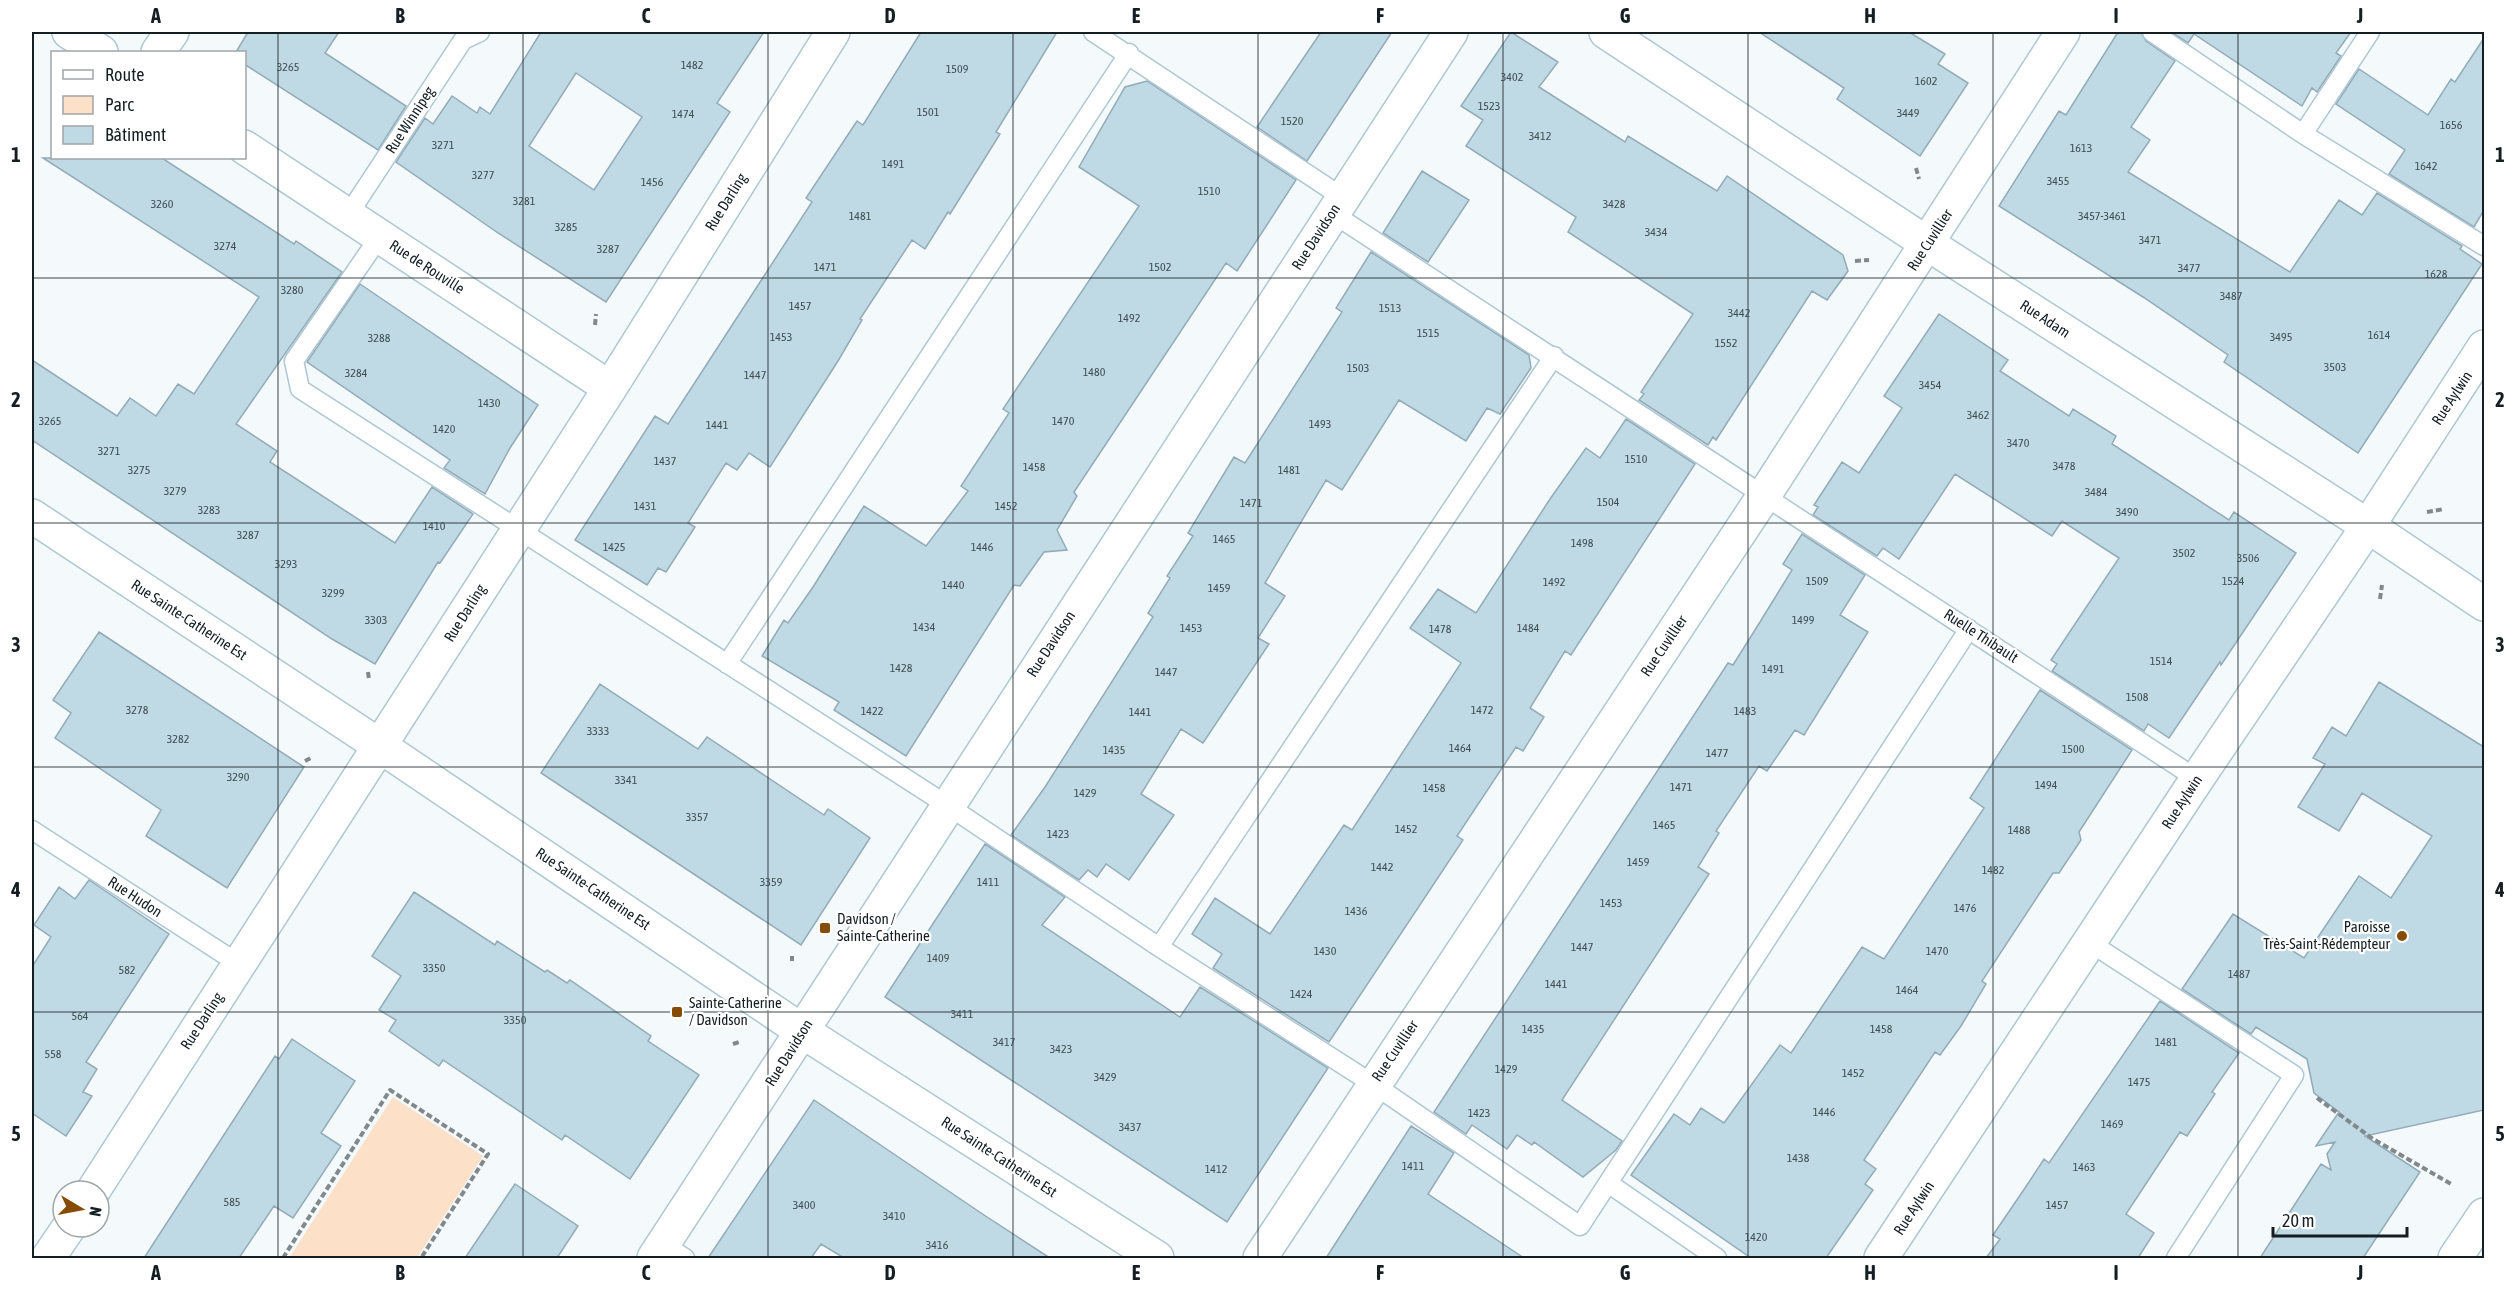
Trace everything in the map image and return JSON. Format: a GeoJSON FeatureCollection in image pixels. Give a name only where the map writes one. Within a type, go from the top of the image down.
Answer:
{"type":"FeatureCollection","features":[{"type":"Feature","properties":{"kind":"street"},"geometry":{"type":"LineString","coordinates":[[69,32],[99,51]]}},
{"type":"Feature","properties":{"kind":"street"},"geometry":{"type":"LineString","coordinates":[[159,51],[172,32]]}},
{"type":"Feature","properties":{"kind":"street","name":"Rue Darling"},"geometry":{"type":"LineString","coordinates":[[101,1179],[610,388],[833,32]]}},
{"type":"Feature","properties":{"kind":"street","name":"Rue Davidson"},"geometry":{"type":"LineString","coordinates":[[668,1254],[802,1030],[1450,32]]}},
{"type":"Feature","properties":{"kind":"street","name":"Rue Adam"},"geometry":{"type":"LineString","coordinates":[[1606,32],[1928,244],[2368,526],[2484,604]]}},
{"type":"Feature","properties":{"kind":"street","name":"Rue Cuvillier"},"geometry":{"type":"LineString","coordinates":[[1260,1258],[1763,497],[2063,32]]}},
{"type":"Feature","properties":{"kind":"street","name":"Rue de Rouville"},"geometry":{"type":"LineString","coordinates":[[246,148],[610,388]]}},
{"type":"Feature","properties":{"kind":"street","name":"Rue Aylwin"},"geometry":{"type":"LineString","coordinates":[[1881,1258],[2197,778],[2368,526],[2484,347]]}},
{"type":"Feature","properties":{"kind":"street","name":"Rue Sainte-Catherine Est"},"geometry":{"type":"LineString","coordinates":[[32,516],[381,746],[802,1030],[1157,1258]]}},
{"type":"Feature","properties":{"kind":"street"},"geometry":{"type":"LineString","coordinates":[[2455,1258],[2484,1215]]}},
{"type":"Feature","properties":{"kind":"street"},"geometry":{"type":"LineString","coordinates":[[48,1258],[61,1239]]}},
{"type":"Feature","properties":{"kind":"lane","name":"Rue Winnipeg"},"geometry":{"type":"LineString","coordinates":[[348,215],[463,40],[480,32]]}},
{"type":"Feature","properties":{"kind":"lane","name":"Ruelle Thibault"},"geometry":{"type":"LineString","coordinates":[[1093,32],[1129,53],[1337,205],[1554,356],[1763,497],[1969,628],[2197,778]]}},
{"type":"Feature","properties":{"kind":"lane"},"geometry":{"type":"LineString","coordinates":[[2152,32],[2303,134],[2484,246]]}},
{"type":"Feature","properties":{"kind":"lane"},"geometry":{"type":"LineString","coordinates":[[2303,134],[2370,32]]}},
{"type":"Feature","properties":{"kind":"lane"},"geometry":{"type":"LineString","coordinates":[[727,664],[1129,53]]}},
{"type":"Feature","properties":{"kind":"lane"},"geometry":{"type":"LineString","coordinates":[[380,236],[294,361],[300,389],[947,805],[1159,947],[1373,1084],[1580,1226],[1969,628]]}},
{"type":"Feature","properties":{"kind":"lane"},"geometry":{"type":"LineString","coordinates":[[1159,947],[1554,356]]}},
{"type":"Feature","properties":{"kind":"lane","name":"Rue Hudon"},"geometry":{"type":"LineString","coordinates":[[32,830],[239,964]]}},
{"type":"Feature","properties":{"kind":"lane"},"geometry":{"type":"LineString","coordinates":[[2089,942],[2294,1075],[2176,1258]]}},
{"type":"Feature","properties":{"kind":"lane"},"geometry":{"type":"LineString","coordinates":[[1608,1183],[1717,1258]]}},
{"type":"Feature","properties":{"kind":"path"},"geometry":{"type":"LineString","coordinates":[[1855,261],[1873,260]]}},
{"type":"Feature","properties":{"kind":"path"},"geometry":{"type":"LineString","coordinates":[[595,325],[596,314]]}},
{"type":"Feature","properties":{"kind":"path"},"geometry":{"type":"LineString","coordinates":[[2426,512],[2444,509]]}},
{"type":"Feature","properties":{"kind":"path"},"geometry":{"type":"LineString","coordinates":[[2380,598],[2383,581]]}},
{"type":"Feature","properties":{"kind":"path"},"geometry":{"type":"LineString","coordinates":[[368,672],[369,680]]}},
{"type":"Feature","properties":{"kind":"path"},"geometry":{"type":"LineString","coordinates":[[305,761],[311,758]]}},
{"type":"Feature","properties":{"kind":"path"},"geometry":{"type":"LineString","coordinates":[[792,956],[792,961]]}},
{"type":"Feature","properties":{"kind":"path"},"geometry":{"type":"LineString","coordinates":[[733,1044],[739,1042]]}},
{"type":"Feature","properties":{"kind":"path"},"geometry":{"type":"LineString","coordinates":[[2294,1075],[2324,1104],[2365,1134],[2453,1185]]}},
{"type":"Feature","properties":{"kind":"path"},"geometry":{"type":"LineString","coordinates":[[283,1258],[390,1090],[488,1154],[421,1258]]}},
{"type":"Feature","properties":{"kind":"green space"},"geometry":{"type":"Polygon","coordinates":[[[393,1097],[483,1156],[417,1258],[289,1258],[393,1097]]]}},
{"type":"Feature","properties":{"kind":"building"},"geometry":{"type":"Polygon","coordinates":[[[248,32],[339,32],[325,53],[406,106],[378,150],[246,65],[246,51],[237,51],[248,32]]]}},
{"type":"Feature","properties":{"kind":"building"},"geometry":{"type":"Polygon","coordinates":[[[541,32],[764,32],[717,103],[730,112],[606,302],[498,233],[396,162],[425,118],[433,124],[452,96],[477,113],[480,107],[490,114],[541,32]],[[576,73],[529,146],[594,190],[642,117],[576,73]]]}},
{"type":"Feature","properties":{"kind":"building"},"geometry":{"type":"Polygon","coordinates":[[[921,32],[1057,32],[996,132],[1000,134],[950,214],[948,212],[925,249],[912,240],[860,319],[862,320],[838,361],[770,467],[749,453],[737,470],[726,463],[688,523],[695,527],[666,572],[658,568],[647,585],[575,540],[655,416],[668,424],[812,202],[806,198],[857,121],[863,125],[921,32]]]}},
{"type":"Feature","properties":{"kind":"building"},"geometry":{"type":"Polygon","coordinates":[[[1321,32],[1392,32],[1307,161],[1257,127],[1321,32]]]}},
{"type":"Feature","properties":{"kind":"building"},"geometry":{"type":"Polygon","coordinates":[[[1511,32],[1558,62],[1539,87],[1625,142],[1628,136],[1717,191],[1727,176],[1843,255],[1848,271],[1827,300],[1812,291],[1716,440],[1713,437],[1708,445],[1639,400],[1644,394],[1641,392],[1693,314],[1568,232],[1576,217],[1466,146],[1483,120],[1461,106],[1511,32]]]}},
{"type":"Feature","properties":{"kind":"building"},"geometry":{"type":"Polygon","coordinates":[[[1759,32],[1909,32],[1945,54],[1938,64],[1968,83],[1920,156],[1837,99],[1844,88],[1759,32]]]}},
{"type":"Feature","properties":{"kind":"building"},"geometry":{"type":"Polygon","coordinates":[[[2118,32],[2141,32],[2146,41],[2175,61],[2131,127],[2150,140],[2128,172],[2290,272],[2339,200],[2362,215],[2377,193],[2462,246],[2460,249],[2482,264],[2358,453],[2224,362],[2228,355],[2143,297],[1999,206],[2059,111],[2066,115],[2118,32]]]}},
{"type":"Feature","properties":{"kind":"building"},"geometry":{"type":"Polygon","coordinates":[[[2171,32],[2351,32],[2336,53],[2341,56],[2317,92],[2312,88],[2302,106],[2194,34],[2188,43],[2171,32]]]}},
{"type":"Feature","properties":{"kind":"building"},"geometry":{"type":"Polygon","coordinates":[[[2484,38],[2484,210],[2474,227],[2389,174],[2405,150],[2336,104],[2359,69],[2428,115],[2451,79],[2455,82],[2484,38]]]}},
{"type":"Feature","properties":{"kind":"building"},"geometry":{"type":"Polygon","coordinates":[[[1147,81],[1296,180],[1237,271],[1226,263],[1074,492],[1077,496],[1057,530],[1067,550],[1044,552],[1020,586],[1014,585],[906,756],[834,710],[839,702],[762,656],[784,620],[788,623],[813,587],[864,506],[926,546],[968,491],[961,486],[1009,413],[1003,409],[1139,206],[1079,167],[1125,87],[1147,81]]]}},
{"type":"Feature","properties":{"kind":"building"},"geometry":{"type":"Polygon","coordinates":[[[43,158],[164,159],[294,244],[296,241],[342,272],[236,424],[277,451],[270,462],[395,543],[432,487],[473,514],[440,563],[438,562],[375,664],[332,639],[32,440],[32,360],[117,416],[130,398],[156,416],[178,384],[194,394],[259,297],[43,158]]]}},
{"type":"Feature","properties":{"kind":"building"},"geometry":{"type":"Polygon","coordinates":[[[1422,171],[1469,200],[1428,262],[1383,233],[1422,171]]]}},
{"type":"Feature","properties":{"kind":"building"},"geometry":{"type":"Polygon","coordinates":[[[1371,252],[1529,355],[1531,368],[1500,414],[1487,408],[1466,441],[1399,400],[1342,490],[1326,480],[1265,583],[1285,596],[1258,638],[1269,644],[1203,743],[1181,729],[1141,794],[1174,815],[1129,880],[1106,864],[1097,877],[1088,870],[1079,880],[1011,835],[1045,787],[1153,617],[1148,613],[1170,578],[1167,576],[1193,536],[1188,533],[1234,457],[1245,463],[1342,312],[1336,308],[1371,252]]]}},
{"type":"Feature","properties":{"kind":"building"},"geometry":{"type":"Polygon","coordinates":[[[360,284],[538,405],[510,448],[485,494],[444,468],[450,460],[307,362],[360,284]]]}},
{"type":"Feature","properties":{"kind":"building"},"geometry":{"type":"Polygon","coordinates":[[[1939,314],[2008,360],[2000,371],[2069,416],[2073,409],[2116,436],[2112,444],[2229,520],[2234,512],[2296,553],[2169,738],[2148,724],[2144,731],[2052,671],[2057,664],[2051,660],[2119,558],[2062,521],[2052,536],[1955,474],[1899,559],[1883,548],[1877,556],[1813,515],[1818,507],[1814,505],[1842,462],[1859,473],[1902,408],[1884,396],[1939,314]]]}},
{"type":"Feature","properties":{"kind":"building"},"geometry":{"type":"Polygon","coordinates":[[[1626,419],[1695,464],[1571,655],[1565,651],[1530,708],[1544,717],[1523,751],[1516,747],[1457,836],[1463,840],[1329,1042],[1213,968],[1222,954],[1192,934],[1215,898],[1270,934],[1344,825],[1352,830],[1461,663],[1410,628],[1438,589],[1476,613],[1586,448],[1600,458],[1626,419]]]}},
{"type":"Feature","properties":{"kind":"building"},"geometry":{"type":"Polygon","coordinates":[[[1802,534],[1865,575],[1840,615],[1868,632],[1804,735],[1795,730],[1767,771],[1759,766],[1716,831],[1719,833],[1698,867],[1709,874],[1562,1100],[1622,1141],[1616,1150],[1583,1177],[1534,1142],[1532,1145],[1517,1135],[1507,1149],[1472,1125],[1466,1134],[1434,1112],[1728,663],[1733,665],[1792,570],[1783,564],[1802,534]]]}},
{"type":"Feature","properties":{"kind":"building"},"geometry":{"type":"Polygon","coordinates":[[[99,632],[304,767],[227,888],[146,836],[161,810],[55,738],[71,713],[53,700],[99,632]]]}},
{"type":"Feature","properties":{"kind":"building","name":"Paroisse Très-Saint-Rédempteur"},"geometry":{"type":"Polygon","coordinates":[[[2379,682],[2484,747],[2484,1110],[2365,1136],[2420,1172],[2363,1258],[2260,1258],[2321,1164],[2331,1170],[2327,1154],[2335,1142],[2316,1146],[2339,1112],[2314,1093],[2307,1059],[2256,1027],[2251,1034],[2182,989],[2233,914],[2304,958],[2359,876],[2391,898],[2432,836],[2362,793],[2339,831],[2298,807],[2325,764],[2313,758],[2332,727],[2346,736],[2379,682]]]}},
{"type":"Feature","properties":{"kind":"building"},"geometry":{"type":"Polygon","coordinates":[[[600,684],[698,749],[707,737],[824,815],[828,809],[870,838],[801,945],[541,773],[600,684]]]}},
{"type":"Feature","properties":{"kind":"building"},"geometry":{"type":"Polygon","coordinates":[[[2040,690],[2132,750],[2079,832],[2081,840],[2059,873],[2053,873],[1982,981],[1986,984],[1961,1026],[1940,1055],[1935,1052],[1864,1160],[1876,1169],[1865,1184],[1873,1190],[1826,1258],[1751,1258],[1631,1175],[1674,1114],[1690,1125],[1701,1108],[1724,1123],[1780,1045],[1791,1053],[1862,947],[1884,959],[1984,808],[1970,798],[2040,690]]]}},
{"type":"Feature","properties":{"kind":"building"},"geometry":{"type":"Polygon","coordinates":[[[985,844],[1065,897],[1042,925],[1180,1017],[1200,987],[1328,1068],[1227,1222],[885,997],[985,844]]]}},
{"type":"Feature","properties":{"kind":"building"},"geometry":{"type":"Polygon","coordinates":[[[89,880],[169,934],[86,1062],[97,1069],[83,1092],[92,1096],[66,1136],[32,1113],[32,967],[51,937],[34,925],[59,887],[75,899],[89,880]]]}},
{"type":"Feature","properties":{"kind":"building"},"geometry":{"type":"Polygon","coordinates":[[[414,892],[495,945],[497,941],[545,972],[547,970],[567,983],[570,980],[651,1036],[648,1041],[699,1075],[630,1179],[565,1135],[562,1140],[443,1060],[439,1066],[389,1031],[396,1020],[379,1010],[401,976],[372,956],[414,892]]]}},
{"type":"Feature","properties":{"kind":"building"},"geometry":{"type":"Polygon","coordinates":[[[2160,1001],[2239,1053],[2212,1092],[2215,1094],[2187,1136],[2180,1132],[2126,1214],[2154,1233],[2138,1258],[1986,1258],[2000,1239],[1993,1235],[2044,1159],[2049,1163],[2160,1001]]]}},
{"type":"Feature","properties":{"kind":"building"},"geometry":{"type":"Polygon","coordinates":[[[292,1039],[355,1081],[321,1133],[341,1146],[293,1218],[274,1206],[239,1258],[144,1258],[275,1056],[279,1059],[292,1039]]]}},
{"type":"Feature","properties":{"kind":"building"},"geometry":{"type":"Polygon","coordinates":[[[814,1100],[1050,1258],[844,1258],[821,1244],[811,1258],[708,1258],[814,1100]]]}},
{"type":"Feature","properties":{"kind":"building"},"geometry":{"type":"Polygon","coordinates":[[[1411,1126],[1454,1153],[1428,1194],[1524,1258],[1326,1258],[1411,1126]]]}},
{"type":"Feature","properties":{"kind":"building"},"geometry":{"type":"Polygon","coordinates":[[[515,1184],[578,1226],[557,1258],[465,1258],[515,1184]]]}},
{"type":"Feature","properties":{"kind":"place","name":"Davidson / Sainte-Catherine"},"geometry":{"type":"Point","coordinates":[825,928]}},
{"type":"Feature","properties":{"kind":"place","name":"Paroisse Très-Saint-Rédempteur"},"geometry":{"type":"Point","coordinates":[2402,936]}},
{"type":"Feature","properties":{"kind":"place","name":"Sainte-Catherine / Davidson"},"geometry":{"type":"Point","coordinates":[677,1012]}}]}
